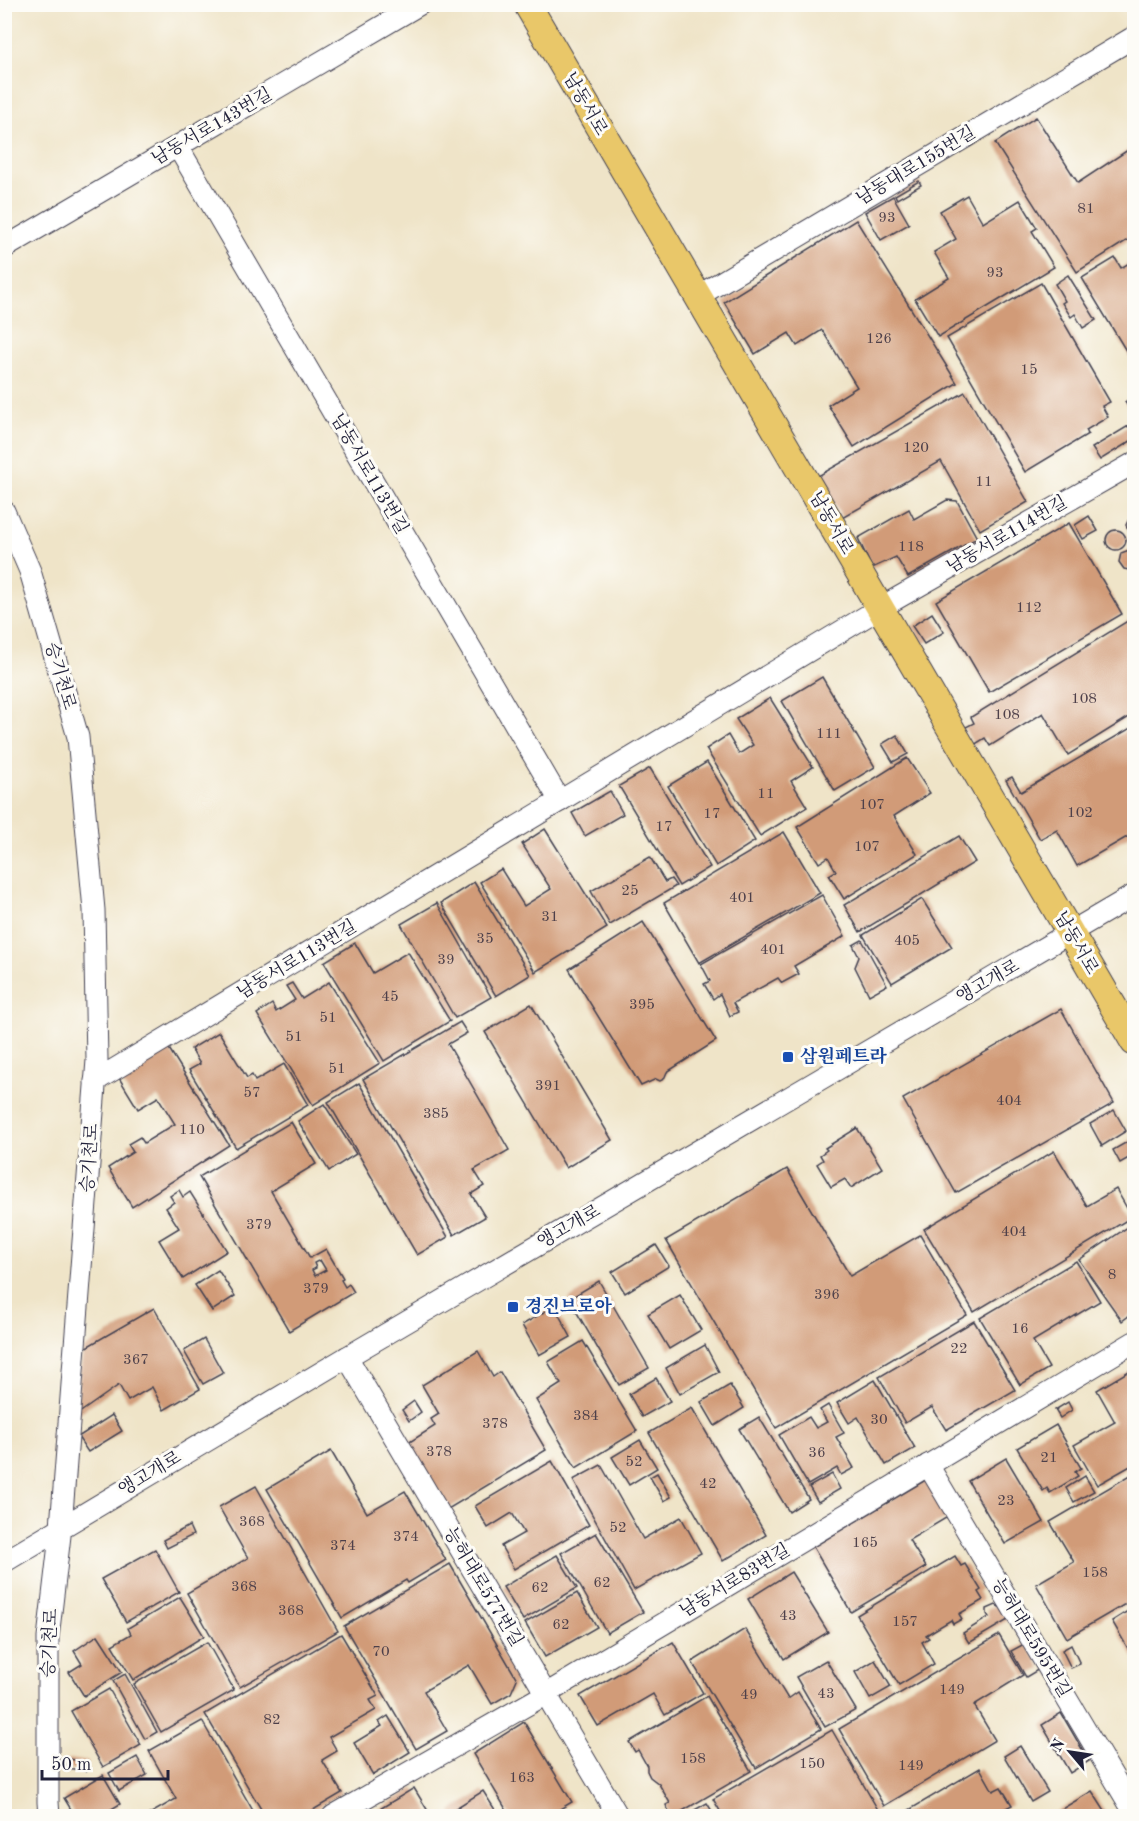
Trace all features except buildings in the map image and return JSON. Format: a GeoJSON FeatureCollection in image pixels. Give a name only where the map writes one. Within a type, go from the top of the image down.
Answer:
{"type":"FeatureCollection","features":[{"type":"Feature","properties":{"kind":"main road","name":"남동서로"},"geometry":{"type":"LineString","coordinates":[[527,4],[1134,1042]]}},
{"type":"Feature","properties":{"kind":"street","name":"남동서로143번길"},"geometry":{"type":"LineString","coordinates":[[4,249],[420,4]]}},
{"type":"Feature","properties":{"kind":"street","name":"남동대로155번길"},"geometry":{"type":"LineString","coordinates":[[698,296],[1134,37]]}},
{"type":"Feature","properties":{"kind":"street","name":"남동서로113번길"},"geometry":{"type":"LineString","coordinates":[[178,147],[560,801]]}},
{"type":"Feature","properties":{"kind":"street","name":"남동서로114번길"},"geometry":{"type":"LineString","coordinates":[[880,608],[1134,463]]}},
{"type":"Feature","properties":{"kind":"street","name":"승기천로"},"geometry":{"type":"LineString","coordinates":[[4,511],[30,571],[78,737],[94,910],[96,1081],[61,1527],[48,1638],[49,1816]]}},
{"type":"Feature","properties":{"kind":"street","name":"남동서로113번길"},"geometry":{"type":"LineString","coordinates":[[96,1081],[880,608]]}},
{"type":"Feature","properties":{"kind":"street","name":"앵고개로"},"geometry":{"type":"LineString","coordinates":[[6,1562],[61,1527],[1134,895]]}},
{"type":"Feature","properties":{"kind":"street","name":"남동서로83번길"},"geometry":{"type":"LineString","coordinates":[[333,1816],[546,1694],[1134,1342]]}},
{"type":"Feature","properties":{"kind":"street","name":"능허대로577번길"},"geometry":{"type":"LineString","coordinates":[[347,1358],[618,1816]]}},
{"type":"Feature","properties":{"kind":"street","name":"능허대로595번길"},"geometry":{"type":"LineString","coordinates":[[928,1465],[1134,1812]]}},
{"type":"Feature","properties":{"kind":"place","name":"삼원페트라"},"geometry":{"type":"Point","coordinates":[788,1057]}},
{"type":"Feature","properties":{"kind":"place","name":"경진브로아"},"geometry":{"type":"Point","coordinates":[513,1307]}}]}
